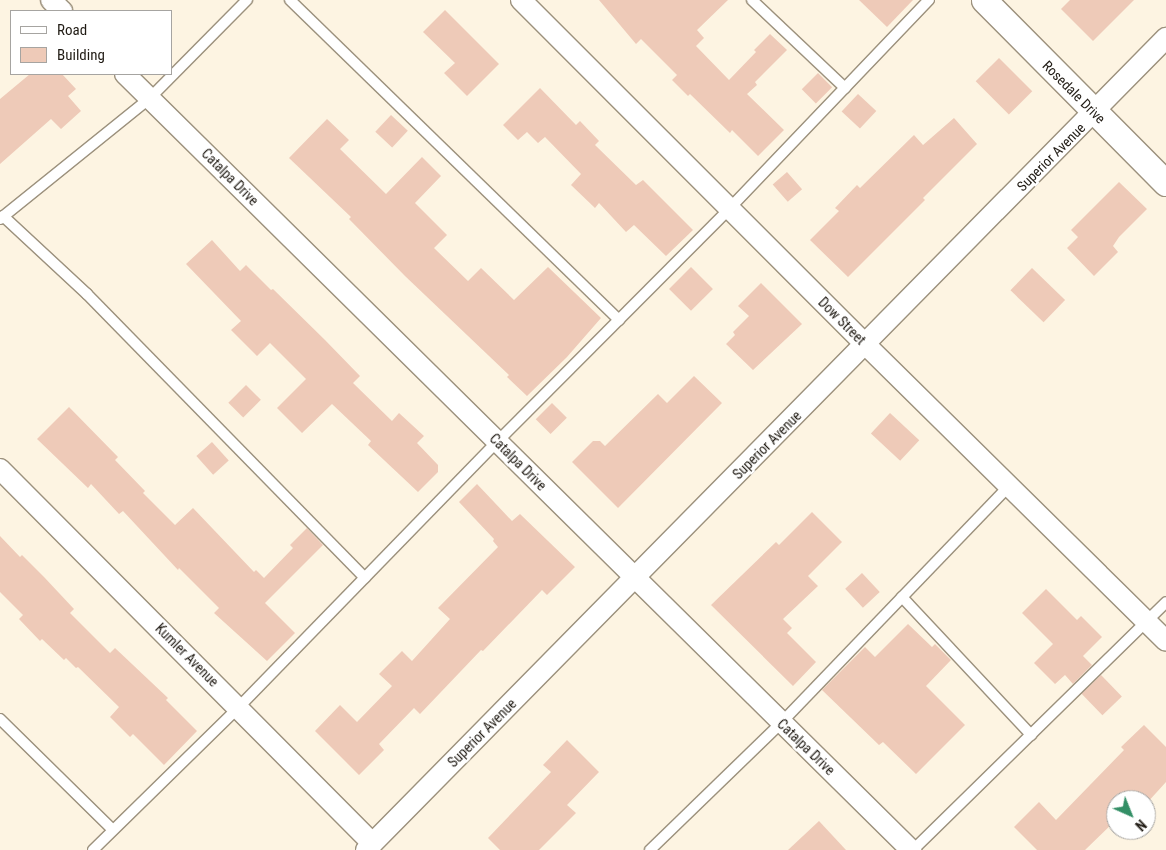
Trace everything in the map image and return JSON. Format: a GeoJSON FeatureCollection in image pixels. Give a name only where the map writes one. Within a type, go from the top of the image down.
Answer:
{"type":"FeatureCollection","features":[{"type":"Feature","properties":{"kind":"street"},"geometry":{"type":"LineString","coordinates":[[51,0],[61,10]]}},
{"type":"Feature","properties":{"kind":"street","name":"Dow Street"},"geometry":{"type":"LineString","coordinates":[[520,0],[866,345],[1166,640]]}},
{"type":"Feature","properties":{"kind":"street","name":"Rosedale Drive"},"geometry":{"type":"LineString","coordinates":[[984,0],[1094,113],[1166,183]]}},
{"type":"Feature","properties":{"kind":"street","name":"Superior Avenue"},"geometry":{"type":"LineString","coordinates":[[369,847],[866,345],[1166,38]]}},
{"type":"Feature","properties":{"kind":"street","name":"Catalpa Drive"},"geometry":{"type":"LineString","coordinates":[[127,75],[635,579],[912,850]]}},
{"type":"Feature","properties":{"kind":"street","name":"Kumler Avenue"},"geometry":{"type":"LineString","coordinates":[[0,469],[239,707],[369,847]]}},
{"type":"Feature","properties":{"kind":"lane"},"geometry":{"type":"LineString","coordinates":[[247,0],[150,98],[1,218],[87,294],[365,578]]}},
{"type":"Feature","properties":{"kind":"lane"},"geometry":{"type":"LineString","coordinates":[[290,0],[618,320]]}},
{"type":"Feature","properties":{"kind":"lane"},"geometry":{"type":"LineString","coordinates":[[752,0],[845,88]]}},
{"type":"Feature","properties":{"kind":"lane"},"geometry":{"type":"LineString","coordinates":[[93,850],[239,707],[498,441],[730,208],[928,0]]}},
{"type":"Feature","properties":{"kind":"lane"},"geometry":{"type":"LineString","coordinates":[[650,850],[781,723],[1009,486]]}},
{"type":"Feature","properties":{"kind":"lane"},"geometry":{"type":"LineString","coordinates":[[902,597],[1031,735]]}},
{"type":"Feature","properties":{"kind":"lane"},"geometry":{"type":"LineString","coordinates":[[912,850],[1166,602]]}},
{"type":"Feature","properties":{"kind":"lane"},"geometry":{"type":"LineString","coordinates":[[0,719],[113,830]]}},
{"type":"Feature","properties":{"kind":"building"},"geometry":{"type":"Polygon","coordinates":[[[599,0],[728,0],[697,30],[704,38],[696,46],[729,80],[756,52],[754,50],[770,34],[787,50],[755,82],[757,85],[747,94],[784,130],[758,156],[732,130],[730,133],[690,94],[688,96],[672,80],[677,75],[641,39],[636,44],[599,0]]]}},
{"type":"Feature","properties":{"kind":"building"},"geometry":{"type":"Polygon","coordinates":[[[859,0],[913,0],[887,27],[859,0]]]}},
{"type":"Feature","properties":{"kind":"building"},"geometry":{"type":"Polygon","coordinates":[[[1070,0],[1134,0],[1093,41],[1061,9],[1070,0]]]}},
{"type":"Feature","properties":{"kind":"building"},"geometry":{"type":"Polygon","coordinates":[[[445,10],[499,64],[467,96],[444,73],[455,63],[423,32],[445,10]]]}},
{"type":"Feature","properties":{"kind":"building"},"geometry":{"type":"Polygon","coordinates":[[[999,58],[1032,91],[1009,115],[976,81],[999,58]]]}},
{"type":"Feature","properties":{"kind":"building"},"geometry":{"type":"Polygon","coordinates":[[[818,73],[832,87],[816,103],[802,89],[818,73]]]}},
{"type":"Feature","properties":{"kind":"building"},"geometry":{"type":"Polygon","coordinates":[[[29,75],[63,75],[76,89],[68,96],[81,111],[61,129],[51,119],[0,164],[0,99],[29,75]]]}},
{"type":"Feature","properties":{"kind":"building"},"geometry":{"type":"Polygon","coordinates":[[[540,88],[576,125],[580,121],[599,141],[595,145],[636,185],[643,180],[693,230],[666,256],[634,225],[626,232],[599,203],[595,208],[571,185],[581,174],[545,137],[538,143],[527,132],[518,140],[503,125],[540,88]]]}},
{"type":"Feature","properties":{"kind":"building"},"geometry":{"type":"Polygon","coordinates":[[[858,94],[876,111],[860,129],[842,112],[858,94]]]}},
{"type":"Feature","properties":{"kind":"building"},"geometry":{"type":"Polygon","coordinates":[[[391,115],[408,131],[392,148],[375,132],[391,115]]]}},
{"type":"Feature","properties":{"kind":"building"},"geometry":{"type":"Polygon","coordinates":[[[954,118],[977,144],[923,198],[925,200],[848,277],[810,240],[839,211],[835,208],[857,185],[860,188],[914,135],[923,145],[954,118]]]}},
{"type":"Feature","properties":{"kind":"building"},"geometry":{"type":"Polygon","coordinates":[[[327,119],[349,140],[340,149],[386,194],[422,157],[441,176],[415,203],[447,235],[434,248],[468,281],[481,268],[514,300],[548,267],[601,318],[567,357],[527,396],[507,377],[509,375],[405,276],[349,219],[351,217],[289,158],[327,119]]]}},
{"type":"Feature","properties":{"kind":"building"},"geometry":{"type":"Polygon","coordinates":[[[787,172],[802,189],[788,202],[773,184],[787,172]]]}},
{"type":"Feature","properties":{"kind":"building"},"geometry":{"type":"Polygon","coordinates":[[[1119,182],[1147,209],[1119,237],[1113,246],[1118,252],[1094,276],[1067,248],[1078,237],[1071,230],[1119,182]]]}},
{"type":"Feature","properties":{"kind":"building"},"geometry":{"type":"Polygon","coordinates":[[[212,240],[240,271],[246,265],[325,340],[360,376],[353,383],[392,421],[399,413],[424,436],[417,443],[438,465],[438,472],[418,492],[368,445],[371,441],[332,404],[302,433],[277,408],[306,379],[270,343],[257,356],[231,330],[241,321],[186,264],[212,240]]]}},
{"type":"Feature","properties":{"kind":"building"},"geometry":{"type":"Polygon","coordinates":[[[691,267],[713,289],[691,311],[669,289],[691,267]]]}},
{"type":"Feature","properties":{"kind":"building"},"geometry":{"type":"Polygon","coordinates":[[[1032,268],[1065,300],[1044,322],[1010,290],[1032,268]]]}},
{"type":"Feature","properties":{"kind":"building"},"geometry":{"type":"Polygon","coordinates":[[[761,283],[802,324],[753,370],[726,344],[735,335],[733,332],[749,316],[738,306],[761,283]]]}},
{"type":"Feature","properties":{"kind":"building"},"geometry":{"type":"Polygon","coordinates":[[[694,376],[722,403],[618,508],[572,462],[593,441],[600,441],[605,446],[658,394],[667,403],[694,376]]]}},
{"type":"Feature","properties":{"kind":"building"},"geometry":{"type":"Polygon","coordinates":[[[246,385],[261,400],[243,418],[228,403],[246,385]]]}},
{"type":"Feature","properties":{"kind":"building"},"geometry":{"type":"Polygon","coordinates":[[[552,403],[567,418],[551,434],[536,419],[552,403]]]}},
{"type":"Feature","properties":{"kind":"building"},"geometry":{"type":"Polygon","coordinates":[[[69,407],[118,457],[115,460],[145,491],[143,493],[175,525],[193,508],[254,572],[256,570],[264,578],[293,548],[290,545],[307,528],[323,545],[265,603],[295,633],[267,661],[214,613],[219,608],[179,568],[178,570],[123,511],[119,514],[91,484],[88,488],[37,439],[69,407]]]}},
{"type":"Feature","properties":{"kind":"building"},"geometry":{"type":"Polygon","coordinates":[[[890,413],[919,440],[900,461],[871,433],[890,413]]]}},
{"type":"Feature","properties":{"kind":"building"},"geometry":{"type":"Polygon","coordinates":[[[212,442],[229,461],[213,475],[196,456],[212,442]]]}},
{"type":"Feature","properties":{"kind":"building"},"geometry":{"type":"Polygon","coordinates":[[[477,484],[512,521],[520,514],[575,567],[547,595],[542,590],[420,714],[414,708],[379,744],[384,750],[359,775],[315,731],[340,705],[357,722],[392,686],[379,674],[402,651],[412,661],[450,619],[438,608],[498,547],[493,541],[494,539],[459,502],[477,484]]]}},
{"type":"Feature","properties":{"kind":"building"},"geometry":{"type":"Polygon","coordinates":[[[812,512],[842,542],[808,576],[818,586],[783,619],[792,628],[787,633],[816,662],[793,686],[711,605],[776,542],[779,545],[812,512]]]}},
{"type":"Feature","properties":{"kind":"building"},"geometry":{"type":"Polygon","coordinates":[[[0,536],[20,557],[22,555],[44,577],[74,609],[70,613],[110,653],[115,648],[168,698],[166,700],[197,731],[164,765],[133,734],[130,737],[110,717],[119,707],[78,667],[76,668],[66,658],[64,660],[42,639],[40,641],[19,619],[23,615],[0,592],[0,536]]]}},
{"type":"Feature","properties":{"kind":"building"},"geometry":{"type":"Polygon","coordinates":[[[862,573],[880,592],[863,608],[845,589],[862,573]]]}},
{"type":"Feature","properties":{"kind":"building"},"geometry":{"type":"Polygon","coordinates":[[[1046,589],[1077,620],[1081,616],[1102,637],[1083,656],[1092,665],[1073,684],[1065,675],[1055,684],[1034,663],[1053,644],[1022,613],[1046,589]]]}},
{"type":"Feature","properties":{"kind":"building"},"geometry":{"type":"Polygon","coordinates":[[[908,624],[932,647],[935,644],[951,660],[926,686],[965,725],[916,774],[883,742],[879,745],[822,690],[865,647],[875,657],[908,624]]]}},
{"type":"Feature","properties":{"kind":"building"},"geometry":{"type":"Polygon","coordinates":[[[1101,675],[1122,697],[1102,715],[1082,694],[1101,675]]]}},
{"type":"Feature","properties":{"kind":"building"},"geometry":{"type":"Polygon","coordinates":[[[1144,725],[1166,747],[1166,782],[1156,793],[1156,790],[1106,790],[1106,830],[1085,850],[1037,850],[1014,827],[1039,802],[1056,820],[1124,750],[1121,747],[1144,725]]]}},
{"type":"Feature","properties":{"kind":"building"},"geometry":{"type":"Polygon","coordinates":[[[567,740],[599,772],[567,805],[576,813],[539,850],[500,850],[488,838],[551,772],[543,765],[567,740]]]}},
{"type":"Feature","properties":{"kind":"building"},"geometry":{"type":"Polygon","coordinates":[[[819,821],[846,850],[788,850],[819,821]]]}}]}
